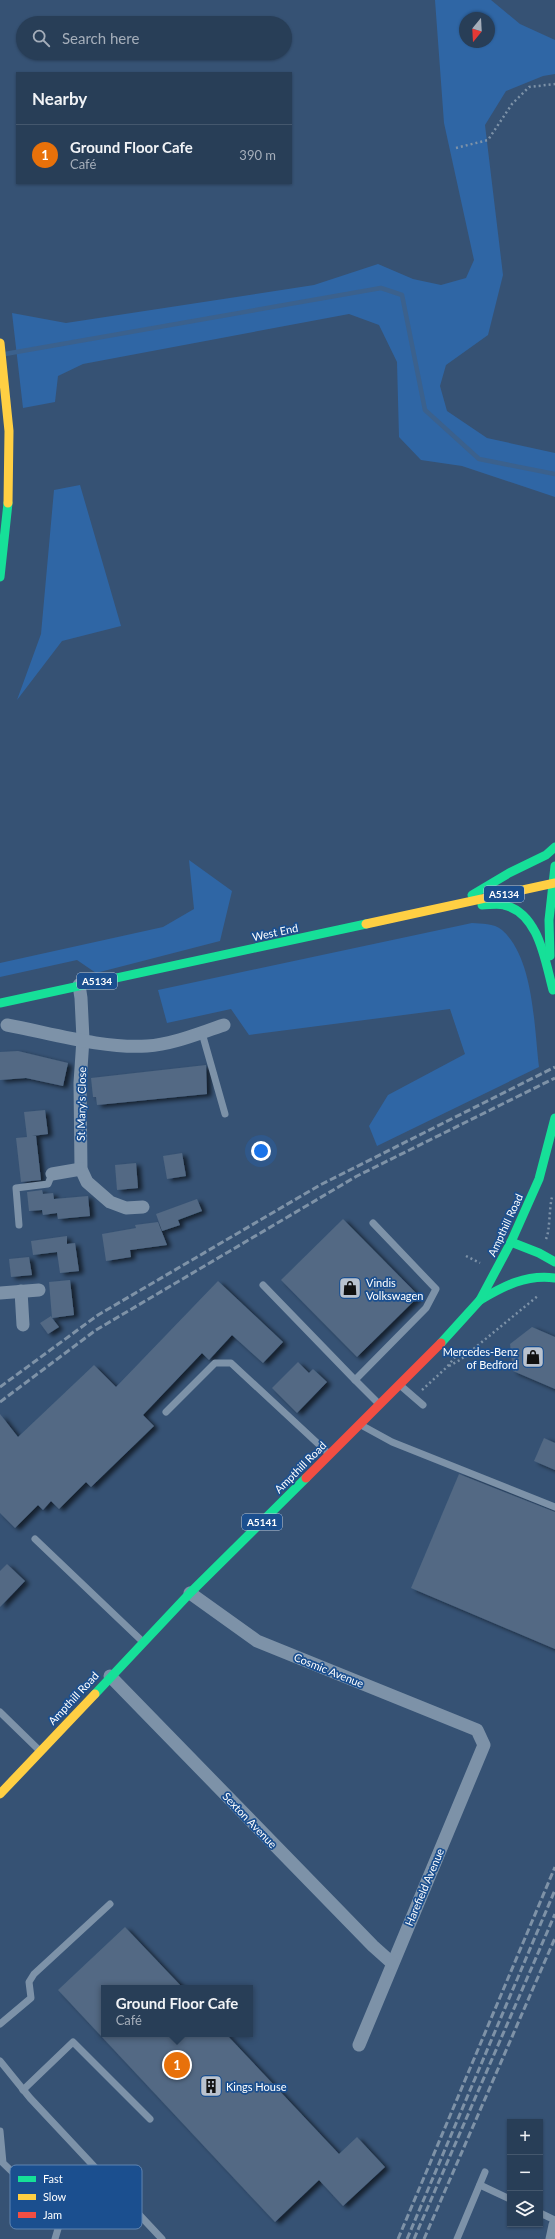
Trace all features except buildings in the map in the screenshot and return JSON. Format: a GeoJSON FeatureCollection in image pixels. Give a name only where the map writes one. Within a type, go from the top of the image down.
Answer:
{"type":"FeatureCollection","features":[{"type":"Feature","properties":{"kind":"main road"},"geometry":{"type":"LineString","coordinates":[[0,343],[6,386],[10,485],[7,532],[0,577]]}},
{"type":"Feature","properties":{"kind":"main road"},"geometry":{"type":"LineString","coordinates":[[456,905],[510,873],[546,855],[555,847]]}},
{"type":"Feature","properties":{"kind":"main road"},"geometry":{"type":"LineString","coordinates":[[456,905],[508,906],[530,923],[536,935],[553,994],[549,920],[555,866]]}},
{"type":"Feature","properties":{"kind":"main road","name":"West End"},"geometry":{"type":"LineString","coordinates":[[0,1003],[554,883]]}},
{"type":"Feature","properties":{"kind":"main road","name":"Ampthill Road"},"geometry":{"type":"LineString","coordinates":[[0,1794],[190,1593],[436,1348],[480,1300],[511,1242],[539,1179],[555,1118]]}},
{"type":"Feature","properties":{"kind":"main road"},"geometry":{"type":"LineString","coordinates":[[511,1242],[539,1253],[555,1262]]}},
{"type":"Feature","properties":{"kind":"main road"},"geometry":{"type":"LineString","coordinates":[[480,1300],[500,1288],[522,1279],[542,1275],[555,1278]]}},
{"type":"Feature","properties":{"kind":"street","name":"St Mary's Close"},"geometry":{"type":"LineString","coordinates":[[79,985],[83,1039],[80,1083],[81,1169]]}},
{"type":"Feature","properties":{"kind":"street"},"geometry":{"type":"LineString","coordinates":[[7,1025],[116,1046],[148,1046],[187,1038],[224,1025]]}},
{"type":"Feature","properties":{"kind":"street"},"geometry":{"type":"LineString","coordinates":[[52,1174],[81,1169],[92,1187],[110,1202],[126,1208],[143,1207]]}},
{"type":"Feature","properties":{"kind":"street"},"geometry":{"type":"LineString","coordinates":[[0,1294],[39,1290]]}},
{"type":"Feature","properties":{"kind":"street"},"geometry":{"type":"LineString","coordinates":[[21,1292],[23,1325]]}},
{"type":"Feature","properties":{"kind":"street","name":"Cosmic Avenue"},"geometry":{"type":"LineString","coordinates":[[190,1593],[257,1641],[478,1730]]}},
{"type":"Feature","properties":{"kind":"street","name":"Sexton Avenue"},"geometry":{"type":"LineString","coordinates":[[110,1676],[373,1946],[392,1963]]}},
{"type":"Feature","properties":{"kind":"street","name":"Harefield Avenue"},"geometry":{"type":"LineString","coordinates":[[359,2045],[484,1745],[478,1730]]}},
{"type":"Feature","properties":{"kind":"street"},"geometry":{"type":"LineString","coordinates":[[552,2239],[555,2225]]}},
{"type":"Feature","properties":{"kind":"lane"},"geometry":{"type":"LineString","coordinates":[[202,1033],[225,1114]]}},
{"type":"Feature","properties":{"kind":"lane"},"geometry":{"type":"LineString","coordinates":[[19,1225],[16,1188],[48,1184],[52,1174]]}},
{"type":"Feature","properties":{"kind":"lane"},"geometry":{"type":"LineString","coordinates":[[355,1380],[426,1308],[436,1290],[373,1223]]}},
{"type":"Feature","properties":{"kind":"lane"},"geometry":{"type":"LineString","coordinates":[[263,1286],[379,1404]]}},
{"type":"Feature","properties":{"kind":"lane"},"geometry":{"type":"LineString","coordinates":[[166,1412],[214,1363],[231,1363],[329,1455]]}},
{"type":"Feature","properties":{"kind":"lane"},"geometry":{"type":"LineString","coordinates":[[399,1385],[424,1406]]}},
{"type":"Feature","properties":{"kind":"lane"},"geometry":{"type":"LineString","coordinates":[[359,1424],[392,1442],[555,1507]]}},
{"type":"Feature","properties":{"kind":"lane"},"geometry":{"type":"LineString","coordinates":[[35,1538],[143,1642]]}},
{"type":"Feature","properties":{"kind":"lane"},"geometry":{"type":"LineString","coordinates":[[0,1712],[40,1751]]}},
{"type":"Feature","properties":{"kind":"lane"},"geometry":{"type":"LineString","coordinates":[[0,2024],[31,1998],[29,1982],[34,1974],[110,1904]]}},
{"type":"Feature","properties":{"kind":"lane"},"geometry":{"type":"LineString","coordinates":[[23,2090],[73,2042],[150,2119]]}},
{"type":"Feature","properties":{"kind":"lane"},"geometry":{"type":"LineString","coordinates":[[0,2061],[23,2090],[93,2165]]}},
{"type":"Feature","properties":{"kind":"lane"},"geometry":{"type":"LineString","coordinates":[[0,2131],[3,2162],[10,2169]]}},
{"type":"Feature","properties":{"kind":"lane"},"geometry":{"type":"LineString","coordinates":[[457,2239],[486,2172]]}},
{"type":"Feature","properties":{"kind":"lane"},"geometry":{"type":"LineString","coordinates":[[480,2185],[507,2198]]}},
{"type":"Feature","properties":{"kind":"lane"},"geometry":{"type":"LineString","coordinates":[[543,2214],[555,2220]]}},
{"type":"Feature","properties":{"kind":"lane"},"geometry":{"type":"LineString","coordinates":[[142,2218],[162,2239]]}},
{"type":"Feature","properties":{"kind":"lane"},"geometry":{"type":"LineString","coordinates":[[55,2239],[58,2229]]}},
{"type":"Feature","properties":{"kind":"path"},"geometry":{"type":"LineString","coordinates":[[456,148],[488,140],[512,104],[529,87],[555,84]]}},
{"type":"Feature","properties":{"kind":"path"},"geometry":{"type":"LineString","coordinates":[[548,1235],[549,1211],[553,1193]]}},
{"type":"Feature","properties":{"kind":"path"},"geometry":{"type":"LineString","coordinates":[[447,1367],[460,1360],[539,1295],[545,1295]]}},
{"type":"Feature","properties":{"kind":"shaded area"},"geometry":{"type":"Polygon","coordinates":[[[435,0],[491,0],[520,24],[555,40],[555,74],[543,76],[506,91],[485,125],[503,275],[488,335],[446,365],[440,386],[447,411],[487,438],[555,453],[555,497],[462,466],[421,460],[399,437],[397,362],[379,325],[349,314],[83,364],[58,376],[55,402],[23,408],[12,313],[66,323],[314,285],[378,264],[413,279],[441,285],[466,278],[474,260],[444,123],[435,0]]]}},
{"type":"Feature","properties":{"kind":"shaded area"},"geometry":{"type":"Polygon","coordinates":[[[80,485],[121,626],[62,641],[17,700],[41,634],[54,490],[80,485]]]}},
{"type":"Feature","properties":{"kind":"shaded area"},"geometry":{"type":"Polygon","coordinates":[[[189,860],[232,891],[220,941],[96,973],[77,960],[0,977],[0,963],[163,927],[194,909],[189,860]]]}},
{"type":"Feature","properties":{"kind":"shaded area"},"geometry":{"type":"Polygon","coordinates":[[[472,923],[491,925],[502,930],[513,942],[521,958],[531,994],[539,1067],[377,1146],[369,1126],[388,1095],[465,1054],[450,1009],[249,1035],[231,1009],[167,1023],[158,990],[472,923]]]}},
{"type":"Feature","properties":{"kind":"waterway"},"geometry":{"type":"LineString","coordinates":[[5,354],[381,288],[402,295],[425,410],[479,459],[555,474]]}},
{"type":"Feature","properties":{"kind":"railway"},"geometry":{"type":"LineString","coordinates":[[0,1387],[98,1315],[320,1185],[555,1067]]}},
{"type":"Feature","properties":{"kind":"railway"},"geometry":{"type":"LineString","coordinates":[[0,1402],[96,1330],[357,1176],[555,1078]]}},
{"type":"Feature","properties":{"kind":"railway"},"geometry":{"type":"LineString","coordinates":[[398,2239],[555,1867]]}},
{"type":"Feature","properties":{"kind":"railway"},"geometry":{"type":"LineString","coordinates":[[407,2239],[555,1890]]}},
{"type":"Feature","properties":{"kind":"railway"},"geometry":{"type":"LineString","coordinates":[[414,2239],[555,1914]]}},
{"type":"Feature","properties":{"kind":"railway"},"geometry":{"type":"LineString","coordinates":[[424,2239],[555,1938]]}},
{"type":"Feature","properties":{"kind":"traffic: fast"},"geometry":{"type":"LineString","coordinates":[[0,577],[8,503]]}},
{"type":"Feature","properties":{"kind":"traffic: fast"},"geometry":{"type":"LineString","coordinates":[[472,895],[509,873],[546,855],[555,847]]}},
{"type":"Feature","properties":{"kind":"traffic: fast"},"geometry":{"type":"LineString","coordinates":[[550,956],[549,920],[555,866]]}},
{"type":"Feature","properties":{"kind":"traffic: fast"},"geometry":{"type":"LineString","coordinates":[[482,905],[504,905],[516,910],[525,918],[533,928],[539,940],[553,990]]}},
{"type":"Feature","properties":{"kind":"traffic: fast"},"geometry":{"type":"LineString","coordinates":[[0,1003],[366,924]]}},
{"type":"Feature","properties":{"kind":"traffic: fast"},"geometry":{"type":"LineString","coordinates":[[441,1343],[480,1300],[511,1242],[539,1179],[555,1118]]}},
{"type":"Feature","properties":{"kind":"traffic: fast"},"geometry":{"type":"LineString","coordinates":[[511,1242],[539,1253],[555,1262]]}},
{"type":"Feature","properties":{"kind":"traffic: fast"},"geometry":{"type":"LineString","coordinates":[[480,1300],[516,1282],[534,1278],[555,1278]]}},
{"type":"Feature","properties":{"kind":"traffic: fast"},"geometry":{"type":"LineString","coordinates":[[95,1694],[190,1593],[306,1478]]}},
{"type":"Feature","properties":{"kind":"traffic: slow"},"geometry":{"type":"LineString","coordinates":[[0,343],[9,431],[8,503]]}},
{"type":"Feature","properties":{"kind":"traffic: slow"},"geometry":{"type":"LineString","coordinates":[[366,924],[555,883]]}},
{"type":"Feature","properties":{"kind":"traffic: slow"},"geometry":{"type":"LineString","coordinates":[[0,1794],[95,1694]]}},
{"type":"Feature","properties":{"kind":"traffic: jam"},"geometry":{"type":"LineString","coordinates":[[306,1478],[441,1343]]}},
{"type":"Feature","properties":{"kind":"place","name":"Vindis Volkswagen"},"geometry":{"type":"Point","coordinates":[350,1288]}},
{"type":"Feature","properties":{"kind":"place","name":"Mercedes-Benz of Bedford"},"geometry":{"type":"Point","coordinates":[533,1357]}},
{"type":"Feature","properties":{"kind":"place","name":"Ground Floor Cafe"},"geometry":{"type":"Point","coordinates":[177,2065]}},
{"type":"Feature","properties":{"kind":"place","name":"Kings House"},"geometry":{"type":"Point","coordinates":[211,2086]}}]}
